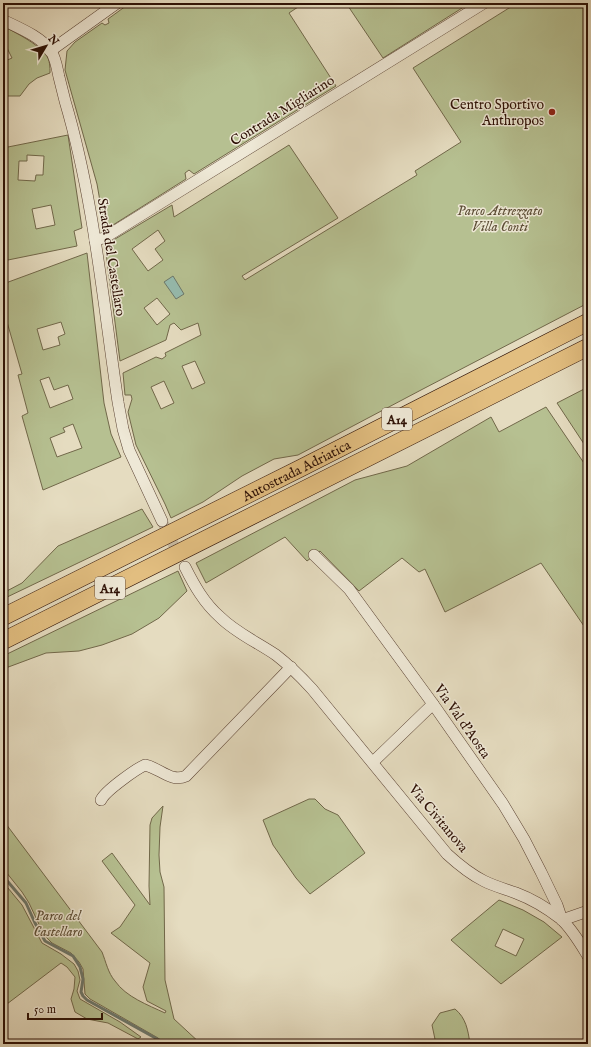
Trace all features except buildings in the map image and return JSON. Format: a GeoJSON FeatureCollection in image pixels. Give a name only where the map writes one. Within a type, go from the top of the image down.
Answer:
{"type":"FeatureCollection","features":[{"type":"Feature","properties":{"kind":"highway","name":"Autostrada Adriatica"},"geometry":{"type":"LineString","coordinates":[[3,617],[588,322]]}},
{"type":"Feature","properties":{"kind":"highway","name":"Autostrada Adriatica"},"geometry":{"type":"LineString","coordinates":[[3,641],[588,347]]}},
{"type":"Feature","properties":{"kind":"street"},"geometry":{"type":"LineString","coordinates":[[50,51],[117,3]]}},
{"type":"Feature","properties":{"kind":"street","name":"Contrada Migliarino"},"geometry":{"type":"LineString","coordinates":[[95,240],[104,238],[484,3]]}},
{"type":"Feature","properties":{"kind":"street","name":"Strada del Castellaro"},"geometry":{"type":"LineString","coordinates":[[3,20],[38,39],[47,47],[56,62],[83,172],[95,240],[123,429],[129,450],[162,521]]}},
{"type":"Feature","properties":{"kind":"street","name":"Via Val d'Aosta"},"geometry":{"type":"LineString","coordinates":[[314,555],[349,589],[433,704],[503,804],[524,839],[554,899],[562,920]]}},
{"type":"Feature","properties":{"kind":"street","name":"Via Civitanova"},"geometry":{"type":"LineString","coordinates":[[185,567],[192,583],[200,595],[220,617],[233,628],[276,656],[290,667],[312,689],[447,854],[459,865],[485,882],[529,898],[550,911],[562,920],[588,956]]}},
{"type":"Feature","properties":{"kind":"street"},"geometry":{"type":"LineString","coordinates":[[101,800],[103,795],[119,782],[145,765],[156,768],[173,778],[182,778],[186,776],[290,667]]}},
{"type":"Feature","properties":{"kind":"street"},"geometry":{"type":"LineString","coordinates":[[372,762],[433,704]]}},
{"type":"Feature","properties":{"kind":"street"},"geometry":{"type":"LineString","coordinates":[[562,920],[588,911]]}},
{"type":"Feature","properties":{"kind":"green space"},"geometry":{"type":"Polygon","coordinates":[[[130,3],[304,3],[289,13],[336,86],[194,174],[189,170],[185,173],[186,179],[105,230],[97,184],[65,70],[67,51],[75,42],[102,23],[105,25],[109,23],[108,19],[130,3]]]}},
{"type":"Feature","properties":{"kind":"green space"},"geometry":{"type":"Polygon","coordinates":[[[346,3],[470,3],[383,58],[346,3]]]}},
{"type":"Feature","properties":{"kind":"green space","name":"Parco Attrezzato Villa Conti"},"geometry":{"type":"Polygon","coordinates":[[[517,3],[588,3],[588,303],[298,455],[274,459],[242,476],[203,502],[171,518],[136,445],[128,412],[132,399],[131,395],[125,395],[123,373],[156,357],[162,359],[166,356],[165,353],[201,335],[198,323],[181,330],[174,323],[170,325],[166,340],[120,361],[105,245],[172,205],[174,217],[289,145],[338,218],[242,276],[245,280],[417,175],[415,171],[461,142],[413,68],[517,3]],[[158,230],[132,249],[148,271],[163,260],[155,249],[165,241],[158,230]],[[157,298],[144,308],[157,325],[170,314],[157,298]],[[195,361],[182,366],[192,389],[205,383],[195,361]],[[164,381],[151,387],[161,409],[174,403],[164,381]]]}},
{"type":"Feature","properties":{"kind":"green space"},"geometry":{"type":"Polygon","coordinates":[[[3,26],[37,46],[46,55],[49,61],[50,73],[37,78],[29,84],[20,96],[3,97],[3,93],[5,92],[3,87],[3,62],[12,58],[3,40],[3,26]]]}},
{"type":"Feature","properties":{"kind":"green space"},"geometry":{"type":"Polygon","coordinates":[[[68,135],[82,228],[74,231],[77,246],[3,261],[3,148],[68,135]],[[27,155],[27,161],[19,161],[18,180],[35,181],[36,175],[43,175],[44,156],[27,155]],[[51,205],[32,209],[36,229],[55,225],[51,205]]]}},
{"type":"Feature","properties":{"kind":"green space"},"geometry":{"type":"Polygon","coordinates":[[[87,253],[104,403],[111,434],[121,457],[43,490],[22,416],[28,413],[18,375],[22,374],[3,308],[3,284],[87,253]],[[61,322],[37,329],[43,350],[60,345],[58,337],[65,334],[61,322]],[[49,377],[40,380],[50,408],[73,399],[68,385],[54,390],[49,377]],[[73,424],[63,428],[65,432],[50,438],[57,457],[82,448],[73,424]]]}},
{"type":"Feature","properties":{"kind":"green space"},"geometry":{"type":"Polygon","coordinates":[[[588,387],[588,450],[557,403],[588,387]]]}},
{"type":"Feature","properties":{"kind":"green space"},"geometry":{"type":"Polygon","coordinates":[[[546,407],[588,469],[588,632],[541,563],[445,612],[425,569],[419,572],[402,558],[359,591],[320,551],[307,561],[285,537],[206,583],[196,563],[355,480],[407,466],[491,417],[499,432],[546,407]]]}},
{"type":"Feature","properties":{"kind":"green space"},"geometry":{"type":"Polygon","coordinates":[[[142,509],[153,527],[3,599],[3,593],[22,583],[58,546],[142,509]]]}},
{"type":"Feature","properties":{"kind":"green space"},"geometry":{"type":"Polygon","coordinates":[[[178,571],[187,591],[159,618],[132,634],[102,645],[79,651],[46,653],[3,669],[3,656],[178,571]]]}},
{"type":"Feature","properties":{"kind":"green space"},"geometry":{"type":"Polygon","coordinates":[[[309,799],[315,799],[325,809],[338,815],[365,853],[310,894],[296,878],[273,845],[263,820],[309,799]]]}},
{"type":"Feature","properties":{"kind":"green space","name":"Parco del Castellaro"},"geometry":{"type":"Polygon","coordinates":[[[163,806],[160,827],[159,855],[160,872],[164,887],[165,980],[174,1019],[201,1044],[165,1044],[158,1038],[90,999],[85,994],[83,969],[79,962],[71,953],[52,943],[44,935],[29,903],[3,867],[3,820],[102,952],[107,967],[120,987],[131,996],[165,1013],[166,1011],[147,1001],[143,987],[150,963],[111,933],[120,927],[135,905],[102,861],[112,853],[150,905],[150,825],[152,818],[163,806]]]}},
{"type":"Feature","properties":{"kind":"green space"},"geometry":{"type":"Polygon","coordinates":[[[3,882],[22,905],[42,943],[61,954],[74,964],[78,971],[80,980],[77,991],[80,999],[120,1022],[141,1037],[138,1039],[108,1023],[87,1019],[75,1012],[71,999],[75,977],[67,967],[61,963],[3,1007],[3,882]]]}},
{"type":"Feature","properties":{"kind":"green space"},"geometry":{"type":"Polygon","coordinates":[[[499,900],[523,910],[544,922],[562,937],[501,984],[451,940],[499,900]],[[503,929],[495,946],[516,956],[524,939],[503,929]]]}},
{"type":"Feature","properties":{"kind":"green space"},"geometry":{"type":"Polygon","coordinates":[[[455,1009],[464,1020],[470,1044],[436,1044],[432,1025],[440,1013],[455,1009]]]}},
{"type":"Feature","properties":{"kind":"water"},"geometry":{"type":"Polygon","coordinates":[[[173,276],[184,294],[176,299],[164,282],[173,276]]]}},
{"type":"Feature","properties":{"kind":"waterway"},"geometry":{"type":"LineString","coordinates":[[3,876],[26,903],[45,941],[73,956],[80,967],[83,979],[81,992],[83,996],[87,1000],[159,1040],[162,1044]]}},
{"type":"Feature","properties":{"kind":"tunnel"},"geometry":{"type":"LineString","coordinates":[[162,521],[180,558]]}},
{"type":"Feature","properties":{"kind":"place","name":"Centro Sportivo Anthropos"},"geometry":{"type":"Point","coordinates":[552,112]}}]}
